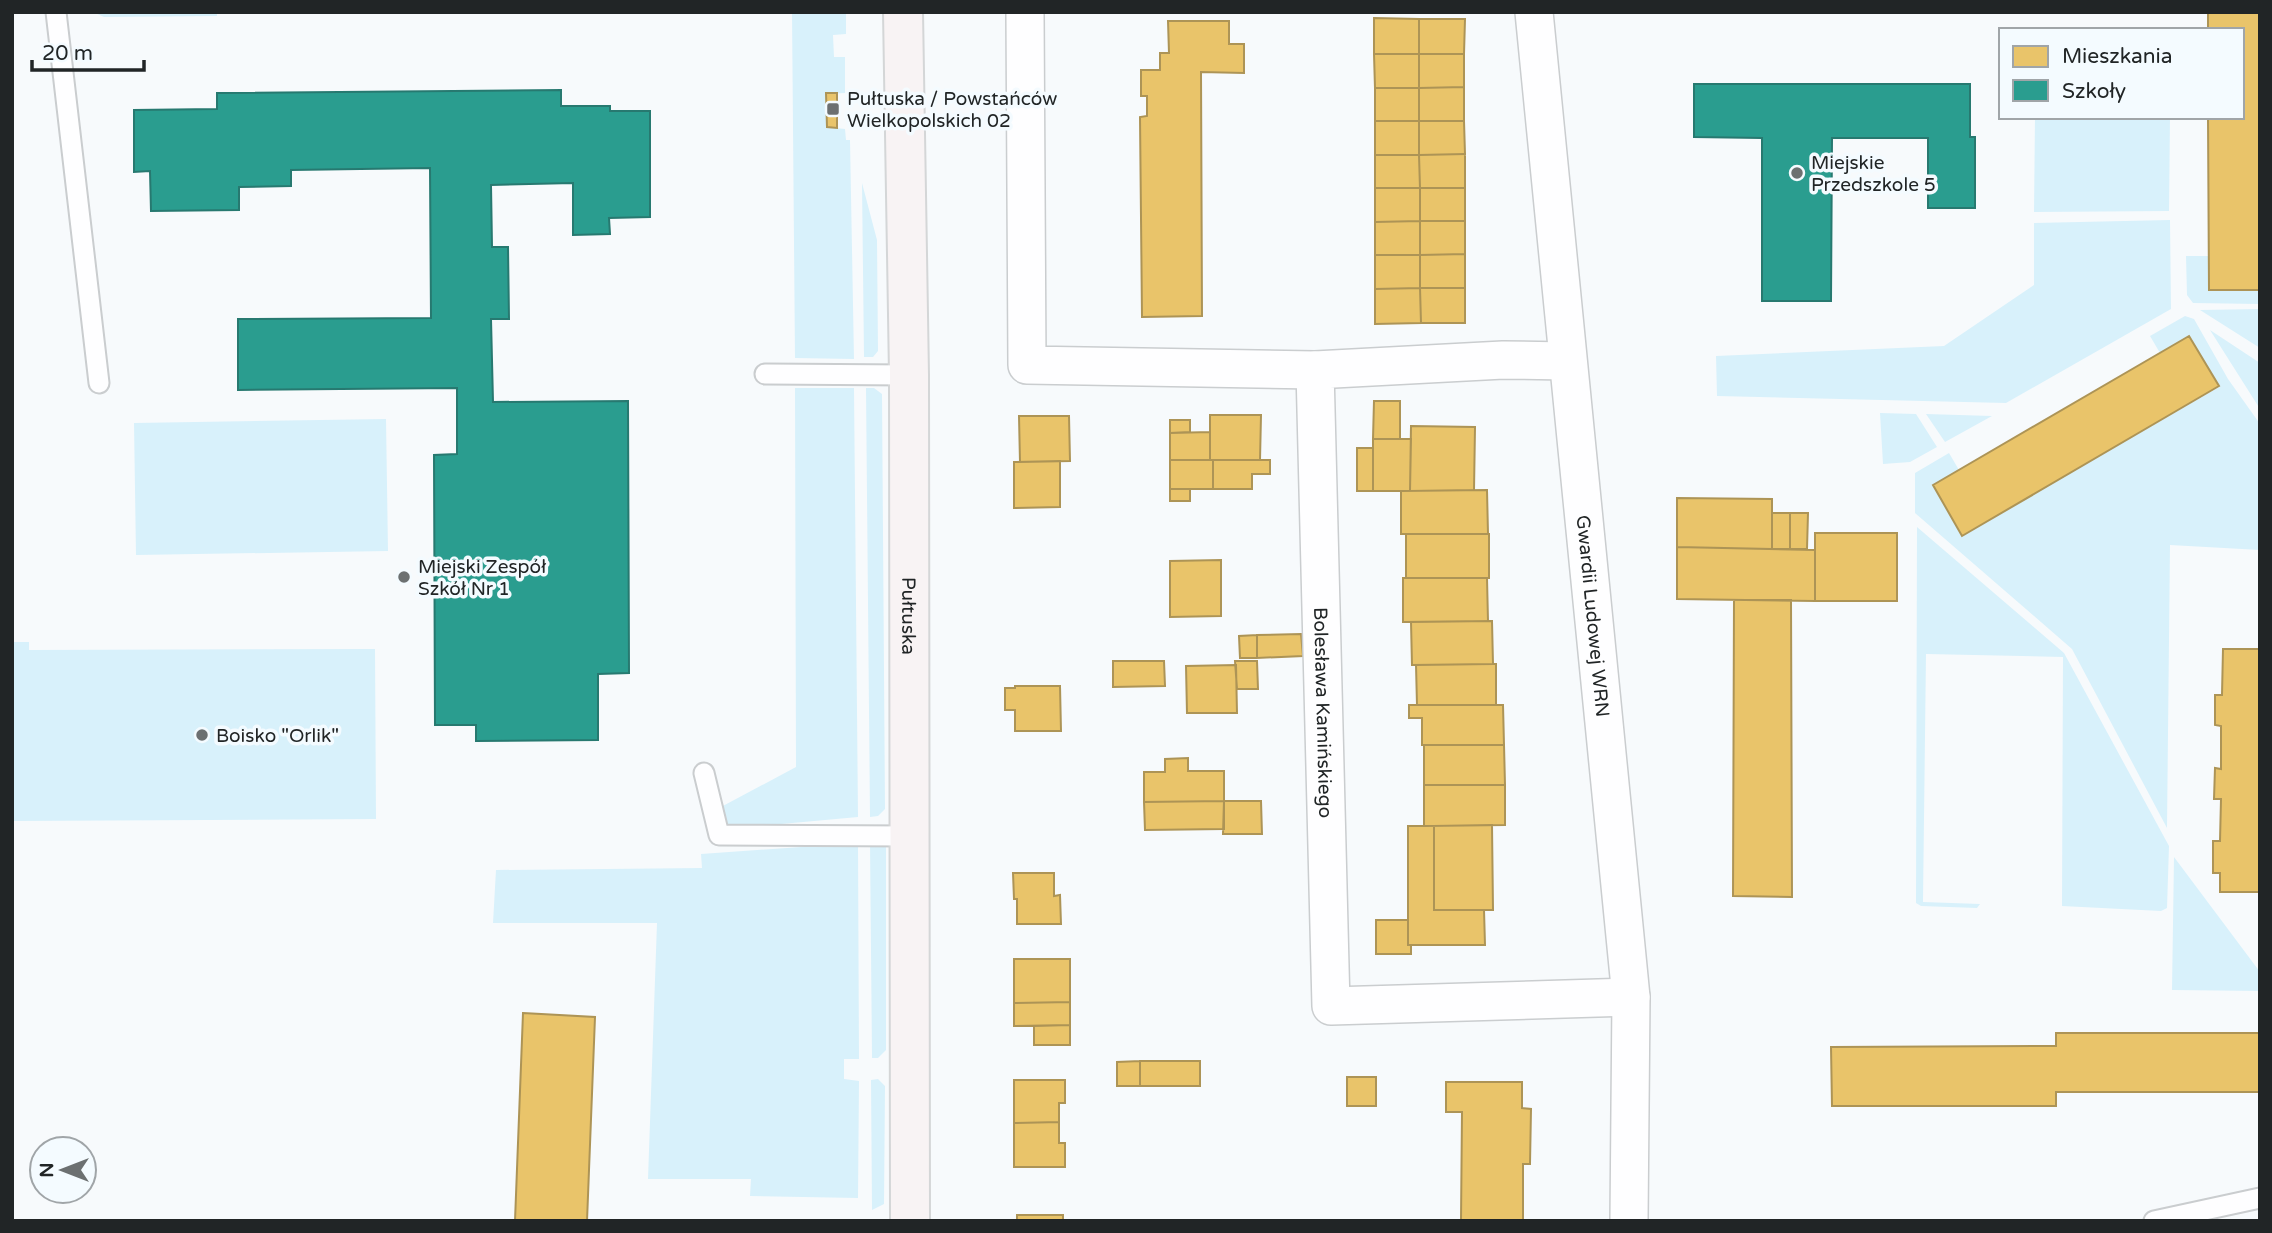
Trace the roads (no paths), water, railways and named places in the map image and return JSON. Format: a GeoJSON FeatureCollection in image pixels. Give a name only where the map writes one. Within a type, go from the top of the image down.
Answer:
{"type":"FeatureCollection","features":[{"type":"Feature","properties":{"kind":"main road","name":"Pułtuska"},"geometry":{"type":"LineString","coordinates":[[903,12],[909,375],[910,1221]]}},
{"type":"Feature","properties":{"kind":"street"},"geometry":{"type":"LineString","coordinates":[[1025,12],[1027,365],[1315,370],[1503,360],[1567,361]]}},
{"type":"Feature","properties":{"kind":"street","name":"Gwardii Ludowej WRN"},"geometry":{"type":"LineString","coordinates":[[1534,12],[1631,997],[1629,1221]]}},
{"type":"Feature","properties":{"kind":"street","name":"Bolesława Kamińskiego"},"geometry":{"type":"LineString","coordinates":[[1315,370],[1331,1006],[1631,997]]}},
{"type":"Feature","properties":{"kind":"lane"},"geometry":{"type":"LineString","coordinates":[[57,12],[99,383]]}},
{"type":"Feature","properties":{"kind":"lane"},"geometry":{"type":"LineString","coordinates":[[765,374],[909,375]]}},
{"type":"Feature","properties":{"kind":"lane"},"geometry":{"type":"LineString","coordinates":[[704,773],[719,835],[909,836]]}},
{"type":"Feature","properties":{"kind":"lane"},"geometry":{"type":"LineString","coordinates":[[2154,1221],[2260,1198]]}},
{"type":"Feature","properties":{"kind":"place","name":"Pułtuska / Powstańców Wielkopolskich 02"},"geometry":{"type":"Point","coordinates":[833,109]}},
{"type":"Feature","properties":{"kind":"place","name":"Miejskie Przedszkole 5"},"geometry":{"type":"Point","coordinates":[1797,173]}},
{"type":"Feature","properties":{"kind":"place","name":"Miejski Zespół Szkół Nr 1"},"geometry":{"type":"Point","coordinates":[404,577]}},
{"type":"Feature","properties":{"kind":"place","name":"Boisko \"Orlik\""},"geometry":{"type":"Point","coordinates":[202,735]}}]}
